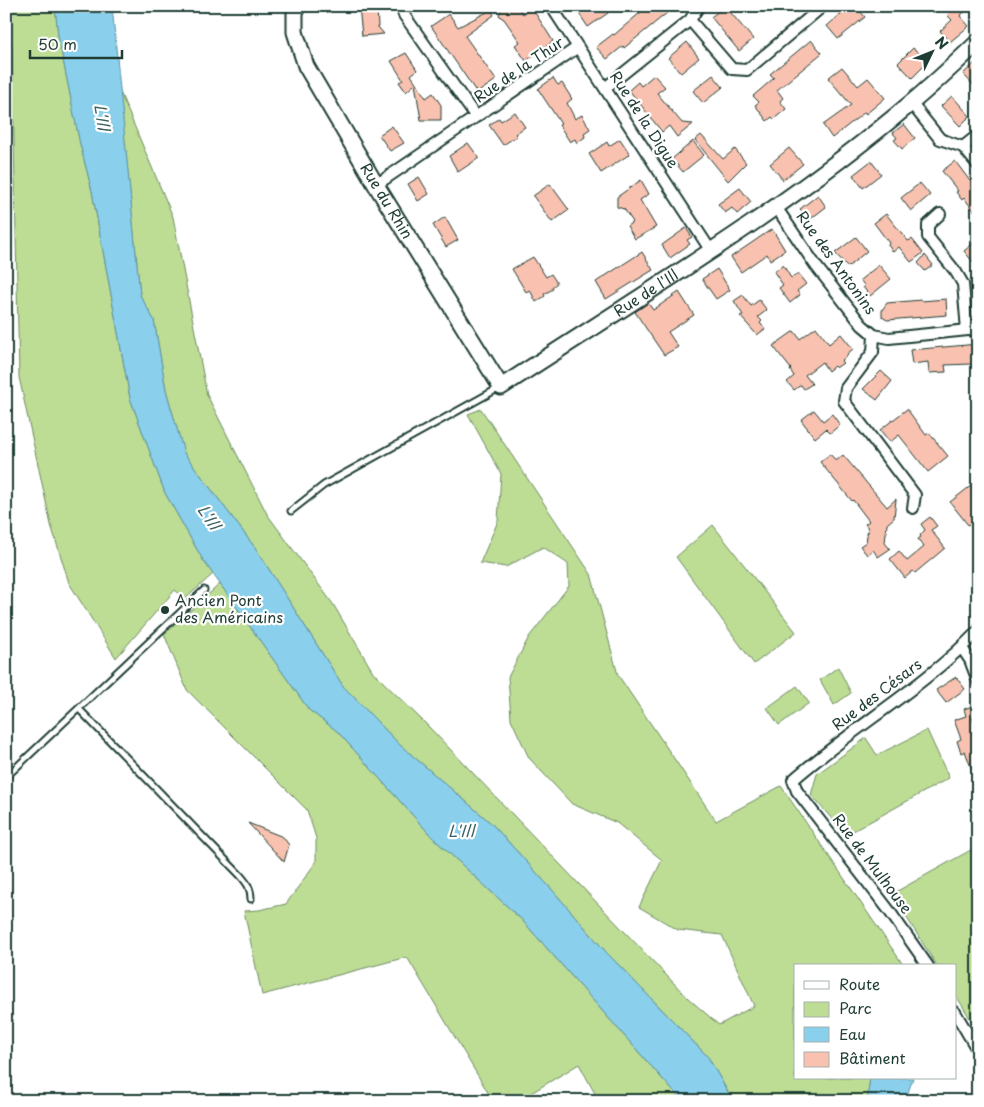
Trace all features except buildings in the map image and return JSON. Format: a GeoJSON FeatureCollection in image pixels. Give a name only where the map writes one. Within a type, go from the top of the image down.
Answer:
{"type":"FeatureCollection","features":[{"type":"Feature","properties":{"kind":"street","name":"Rue du Rhin"},"geometry":{"type":"LineString","coordinates":[[296,6],[295,32],[306,66],[376,185],[502,387]]}},
{"type":"Feature","properties":{"kind":"street","name":"Rue de la Thur"},"geometry":{"type":"LineString","coordinates":[[401,6],[404,15],[476,117]]}},
{"type":"Feature","properties":{"kind":"street","name":"Rue de la Digue"},"geometry":{"type":"LineString","coordinates":[[551,6],[711,251]]}},
{"type":"Feature","properties":{"kind":"street"},"geometry":{"type":"LineString","coordinates":[[605,88],[690,20],[699,6]]}},
{"type":"Feature","properties":{"kind":"street"},"geometry":{"type":"LineString","coordinates":[[690,20],[732,69],[747,70],[822,6]]}},
{"type":"Feature","properties":{"kind":"street","name":"Rue de l'Ill"},"geometry":{"type":"LineString","coordinates":[[502,387],[711,251],[829,169],[911,104],[978,42]]}},
{"type":"Feature","properties":{"kind":"street","name":"Rue de la Thur"},"geometry":{"type":"LineString","coordinates":[[376,185],[578,47]]}},
{"type":"Feature","properties":{"kind":"street"},"geometry":{"type":"LineString","coordinates":[[911,104],[940,139],[963,147],[978,165]]}},
{"type":"Feature","properties":{"kind":"street"},"geometry":{"type":"LineString","coordinates":[[963,147],[978,135]]}},
{"type":"Feature","properties":{"kind":"street","name":"Rue des Antonins"},"geometry":{"type":"LineString","coordinates":[[776,207],[816,266],[862,325],[874,335]]}},
{"type":"Feature","properties":{"kind":"street"},"geometry":{"type":"LineString","coordinates":[[940,214],[928,225],[928,237],[956,272],[963,284],[967,330]]}},
{"type":"Feature","properties":{"kind":"street"},"geometry":{"type":"LineString","coordinates":[[913,508],[915,495],[844,401],[846,388],[873,352],[874,335],[889,338],[978,329]]}},
{"type":"Feature","properties":{"kind":"street","name":"Rue des Césars"},"geometry":{"type":"LineString","coordinates":[[793,780],[871,718],[945,663],[978,631]]}},
{"type":"Feature","properties":{"kind":"street"},"geometry":{"type":"LineString","coordinates":[[962,648],[970,660],[978,681]]}},
{"type":"Feature","properties":{"kind":"street","name":"Rue de Mulhouse"},"geometry":{"type":"LineString","coordinates":[[793,780],[797,791],[888,909],[927,964]]}},
{"type":"Feature","properties":{"kind":"street"},"geometry":{"type":"LineString","coordinates":[[956,1014],[978,1051]]}},
{"type":"Feature","properties":{"kind":"lane","name":"Rue de l'Ill"},"geometry":{"type":"LineString","coordinates":[[290,511],[324,485],[502,387]]}},
{"type":"Feature","properties":{"kind":"lane"},"geometry":{"type":"LineString","coordinates":[[6,777],[204,590]]}},
{"type":"Feature","properties":{"kind":"lane"},"geometry":{"type":"LineString","coordinates":[[79,709],[240,875],[251,890],[250,899]]}},
{"type":"Feature","properties":{"kind":"green space"},"geometry":{"type":"Polygon","coordinates":[[[6,6],[55,6],[58,35],[80,144],[92,191],[130,398],[165,493],[213,574],[185,599],[175,590],[116,658],[69,583],[51,525],[19,377],[12,44],[6,36],[6,6]]]}},
{"type":"Feature","properties":{"kind":"green space"},"geometry":{"type":"Polygon","coordinates":[[[120,92],[173,217],[207,395],[267,514],[333,604],[373,672],[427,725],[688,998],[719,1025],[754,1006],[722,935],[678,930],[639,907],[662,860],[617,823],[572,804],[529,758],[511,719],[508,677],[529,637],[569,586],[568,564],[543,547],[506,567],[480,563],[498,521],[501,474],[468,414],[481,409],[591,574],[618,675],[716,821],[781,786],[903,964],[794,964],[794,1080],[870,1080],[867,1101],[733,1101],[708,1057],[606,952],[491,823],[400,745],[343,686],[256,549],[184,453],[166,390],[154,320],[140,295],[120,92]]]}},
{"type":"Feature","properties":{"kind":"green space"},"geometry":{"type":"Polygon","coordinates":[[[713,525],[796,632],[754,664],[676,557],[713,525]]]}},
{"type":"Feature","properties":{"kind":"green space"},"geometry":{"type":"Polygon","coordinates":[[[220,584],[309,710],[337,731],[434,839],[522,920],[682,1101],[599,1101],[579,1064],[518,1101],[493,1101],[407,957],[262,995],[244,911],[286,904],[316,862],[316,838],[307,810],[187,690],[164,634],[220,584]]]}},
{"type":"Feature","properties":{"kind":"green space"},"geometry":{"type":"Polygon","coordinates":[[[838,667],[851,693],[834,705],[820,680],[838,667]]]}},
{"type":"Feature","properties":{"kind":"green space"},"geometry":{"type":"Polygon","coordinates":[[[797,686],[809,703],[779,725],[767,708],[797,686]]]}},
{"type":"Feature","properties":{"kind":"green space"},"geometry":{"type":"Polygon","coordinates":[[[927,730],[949,778],[846,835],[811,795],[817,774],[866,738],[877,755],[927,730]]]}},
{"type":"Feature","properties":{"kind":"green space"},"geometry":{"type":"Polygon","coordinates":[[[978,846],[978,1020],[973,1023],[956,996],[956,964],[936,964],[892,894],[978,846]]]}},
{"type":"Feature","properties":{"kind":"water","name":"L'Ill"},"geometry":{"type":"Polygon","coordinates":[[[55,6],[112,6],[140,295],[154,320],[166,390],[184,453],[256,549],[343,686],[400,745],[491,823],[606,952],[708,1057],[733,1101],[682,1101],[522,920],[434,839],[337,731],[309,710],[203,560],[165,493],[130,398],[92,191],[80,144],[58,35],[55,6]]]}},
{"type":"Feature","properties":{"kind":"water"},"geometry":{"type":"Polygon","coordinates":[[[870,1080],[912,1080],[905,1101],[867,1101],[870,1080]]]}},
{"type":"Feature","properties":{"kind":"place","name":"Ancien Pont des Américains"},"geometry":{"type":"Point","coordinates":[165,610]}}]}
